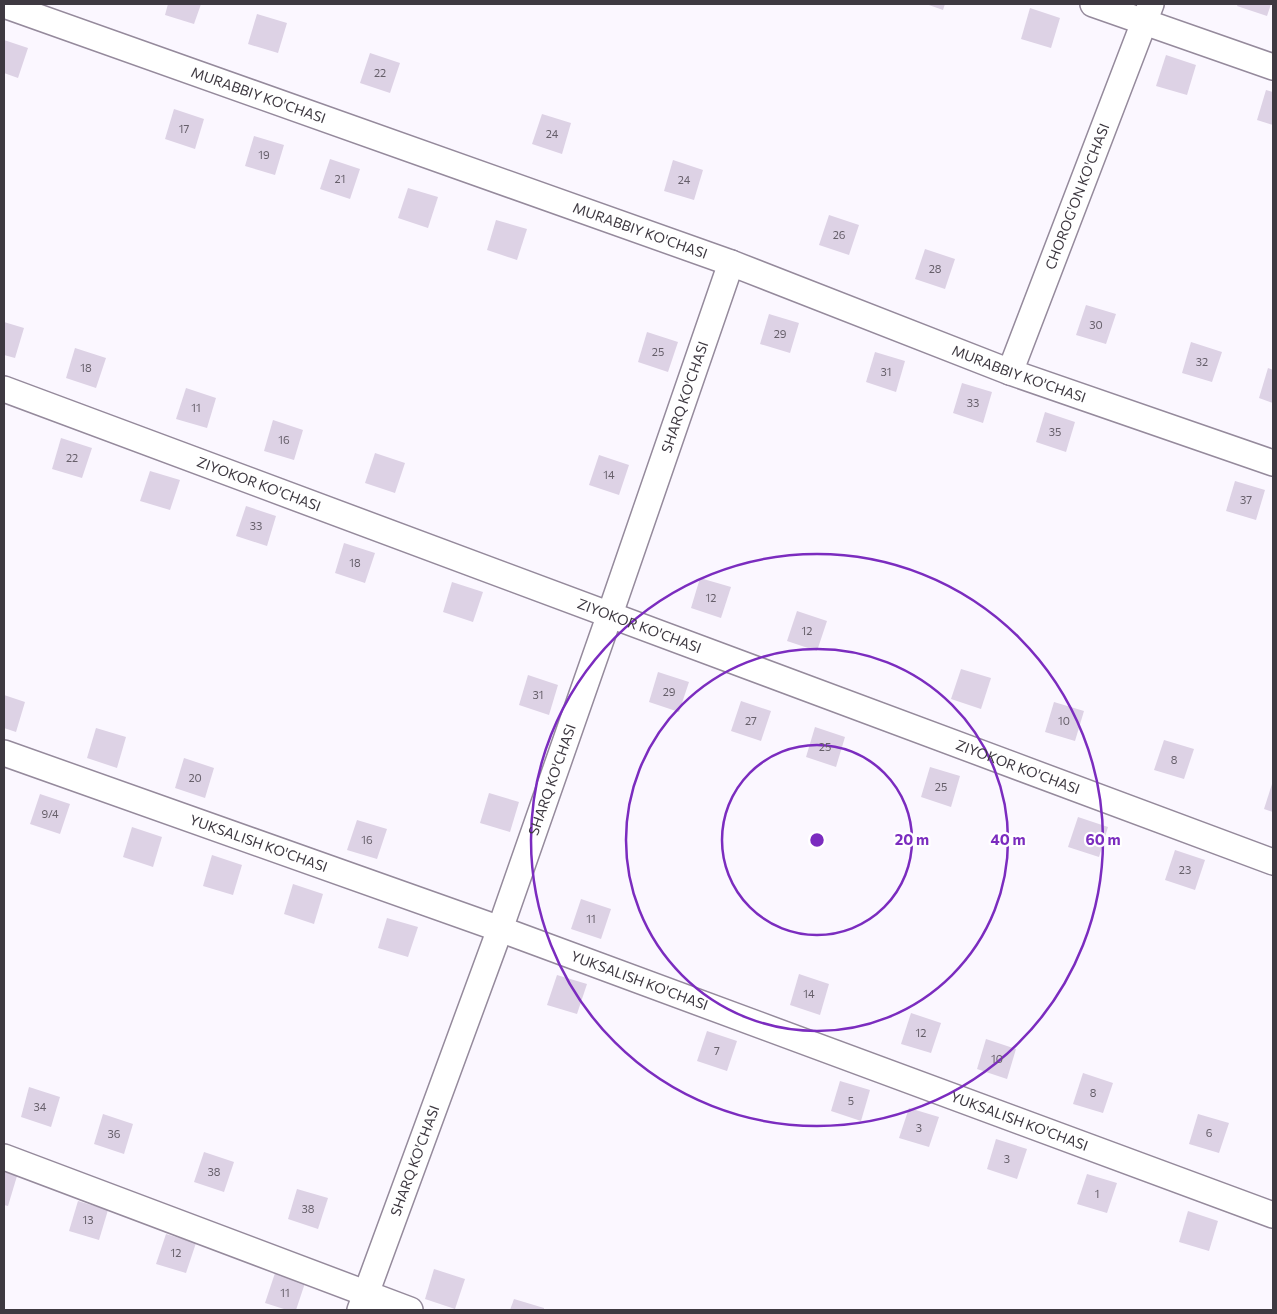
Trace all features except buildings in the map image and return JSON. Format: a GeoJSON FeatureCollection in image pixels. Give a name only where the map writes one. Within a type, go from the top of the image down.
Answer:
{"type":"FeatureCollection","features":[{"type":"Feature","properties":{"kind":"street"},"geometry":{"type":"LineString","coordinates":[[1092,4],[1147,13],[1273,67]]}},
{"type":"Feature","properties":{"kind":"street","name":"MURABBIY KO'CHASI"},"geometry":{"type":"LineString","coordinates":[[4,5],[50,12],[731,263],[1010,372],[1273,463]]}},
{"type":"Feature","properties":{"kind":"street","name":"CHOROG'ON KO'CHASI"},"geometry":{"type":"LineString","coordinates":[[1010,372],[1147,13]]}},
{"type":"Feature","properties":{"kind":"street","name":"SHARQ KO'CHASI"},"geometry":{"type":"LineString","coordinates":[[362,1302],[500,929],[731,263]]}},
{"type":"Feature","properties":{"kind":"street","name":"ZIYOKOR KO'CHASI"},"geometry":{"type":"LineString","coordinates":[[4,389],[1273,862]]}},
{"type":"Feature","properties":{"kind":"street","name":"YUKSALISH KO'CHASI"},"geometry":{"type":"LineString","coordinates":[[4,753],[500,929],[1273,1216]]}},
{"type":"Feature","properties":{"kind":"street"},"geometry":{"type":"LineString","coordinates":[[4,1157],[362,1302],[410,1310]]}}]}
